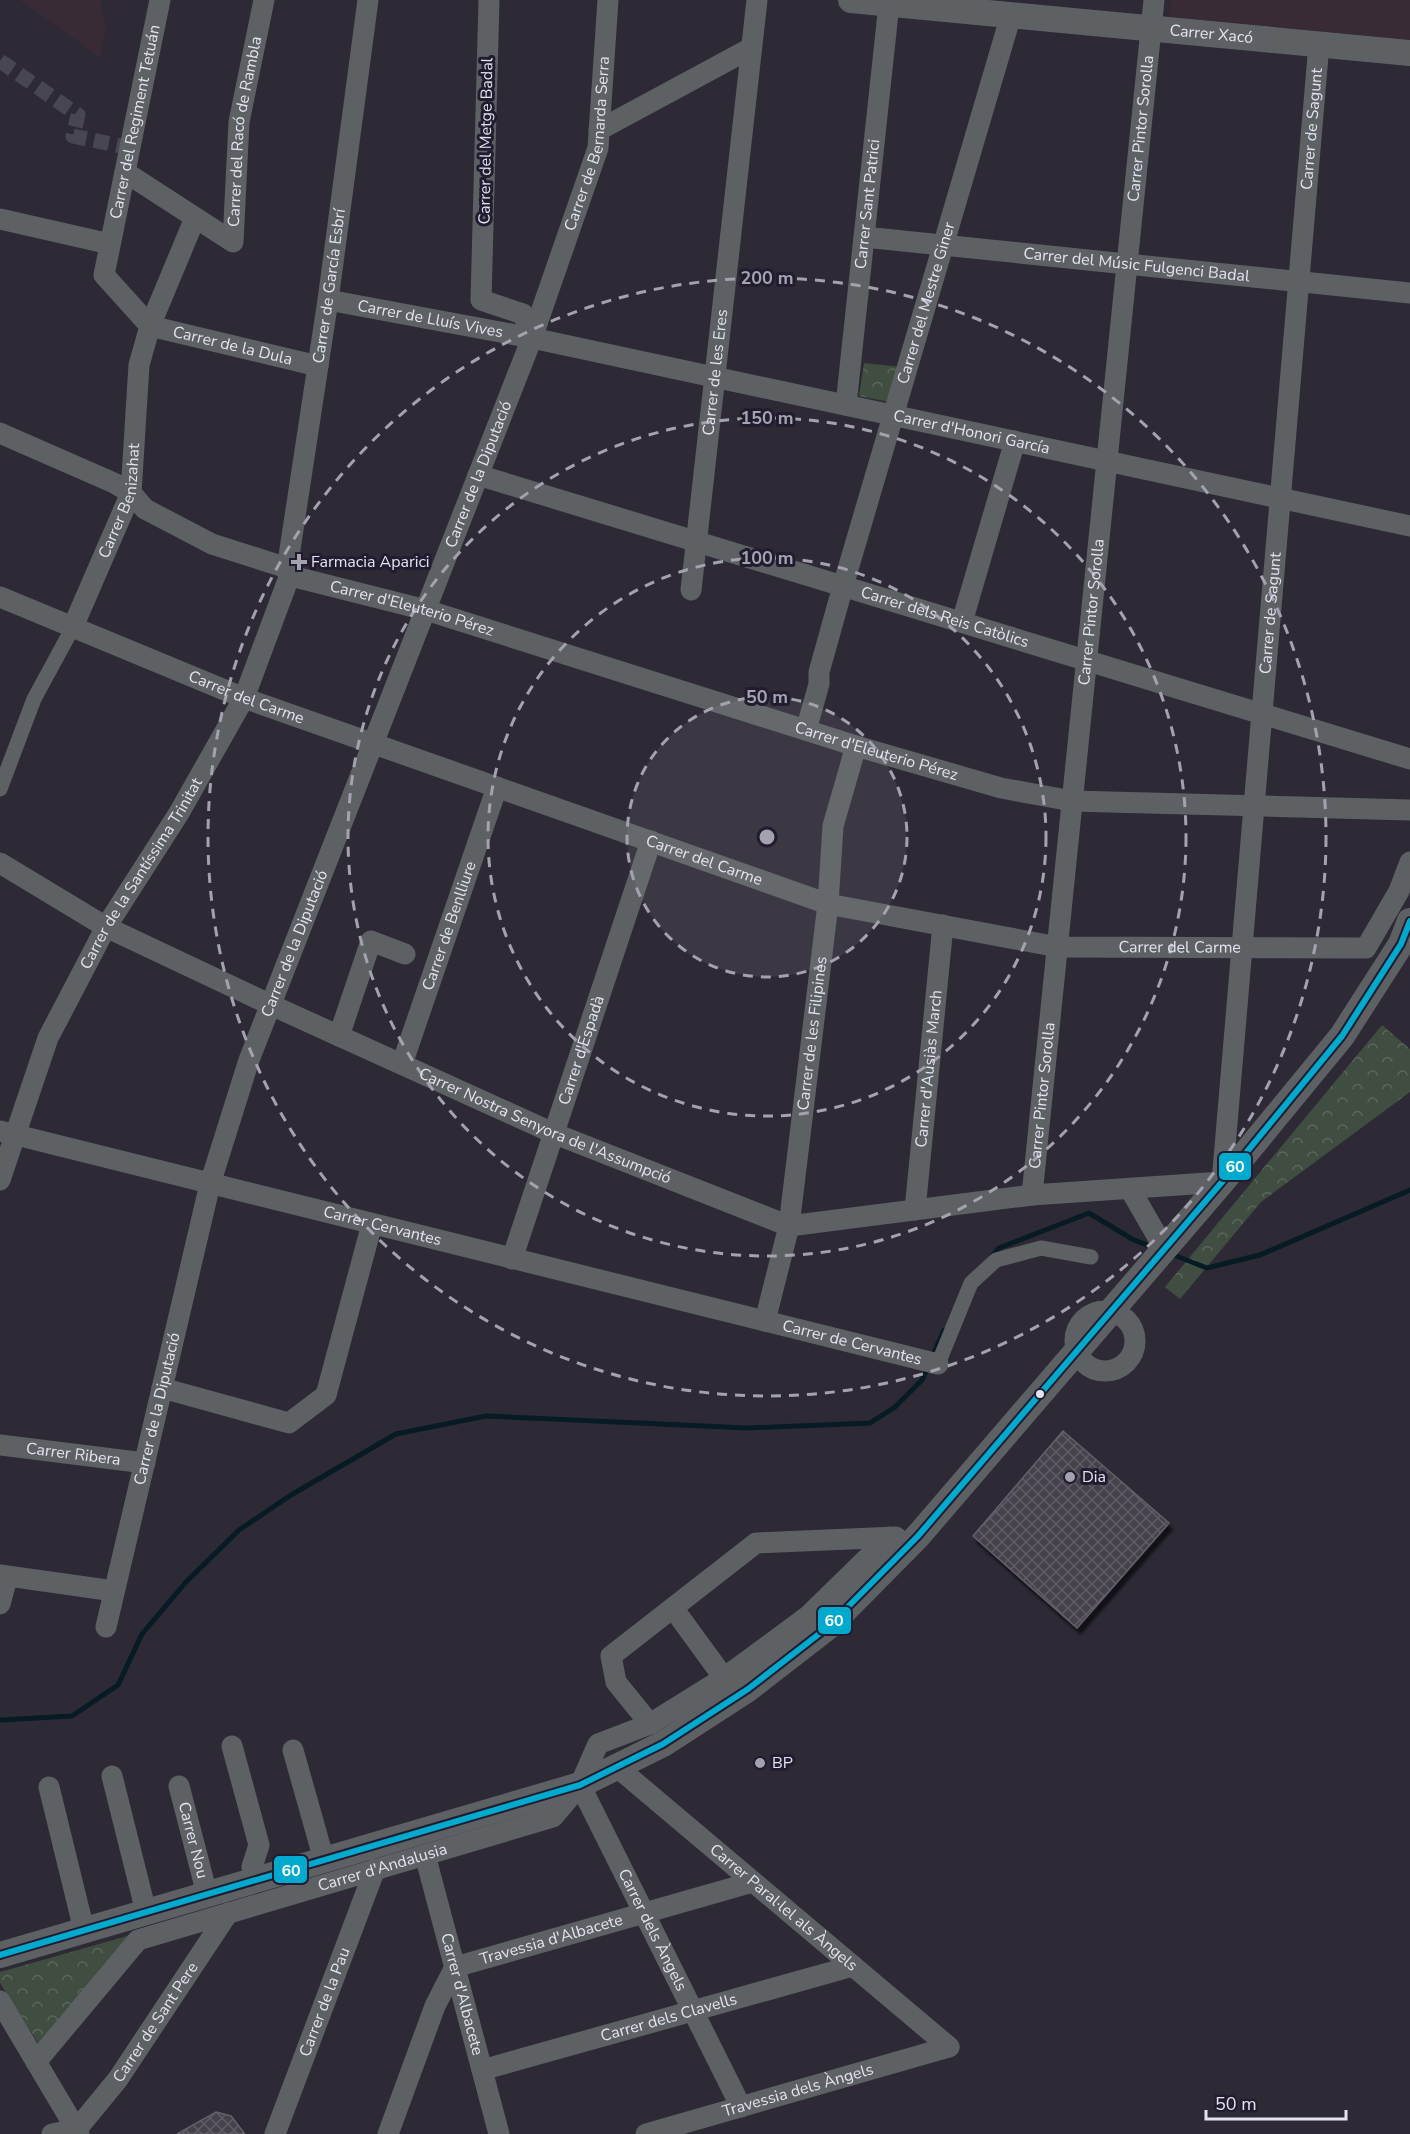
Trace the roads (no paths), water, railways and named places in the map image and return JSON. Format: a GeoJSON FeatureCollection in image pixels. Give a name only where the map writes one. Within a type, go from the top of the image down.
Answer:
{"type":"FeatureCollection","features":[{"type":"Feature","properties":{"kind":"street","name":"Carrer del Regiment Tetuán"},"geometry":{"type":"LineString","coordinates":[[150,326],[104,275],[160,0]]}},
{"type":"Feature","properties":{"kind":"street","name":"Carrer del Racó de Rambla"},"geometry":{"type":"LineString","coordinates":[[125,172],[233,242],[239,122],[264,0]]}},
{"type":"Feature","properties":{"kind":"street","name":"Carrer de García Esbrí"},"geometry":{"type":"LineString","coordinates":[[289,571],[368,0]]}},
{"type":"Feature","properties":{"kind":"street","name":"Carrer del Metge Badal"},"geometry":{"type":"LineString","coordinates":[[489,0],[481,300],[523,314],[532,338]]}},
{"type":"Feature","properties":{"kind":"street","name":"Carrer de Bernarda Serra"},"geometry":{"type":"LineString","coordinates":[[551,282],[598,148],[608,0]]}},
{"type":"Feature","properties":{"kind":"street","name":"Carrer de les Eres"},"geometry":{"type":"LineString","coordinates":[[691,590],[757,0]]}},
{"type":"Feature","properties":{"kind":"street","name":"Carrer Xacó"},"geometry":{"type":"LineString","coordinates":[[851,0],[889,4],[1012,8],[1152,28],[1410,53]]}},
{"type":"Feature","properties":{"kind":"street","name":"Carrer Pintor Sorolla"},"geometry":{"type":"LineString","coordinates":[[1032,1195],[1155,0]]}},
{"type":"Feature","properties":{"kind":"street","name":"Carrer Sant Patrici"},"geometry":{"type":"LineString","coordinates":[[846,405],[889,4]]}},
{"type":"Feature","properties":{"kind":"street","name":"Carrer del Mestre Giner"},"geometry":{"type":"LineString","coordinates":[[806,730],[819,684],[819,672],[843,586],[1012,8]]}},
{"type":"Feature","properties":{"kind":"street","name":"Carrer de Sagunt"},"geometry":{"type":"LineString","coordinates":[[1222,1182],[1319,44]]}},
{"type":"Feature","properties":{"kind":"street"},"geometry":{"type":"LineString","coordinates":[[599,129],[751,48]]}},
{"type":"Feature","properties":{"kind":"street","name":"Carrer Benizahat"},"geometry":{"type":"LineString","coordinates":[[72,629],[131,493],[140,365],[150,326],[195,218]]}},
{"type":"Feature","properties":{"kind":"street"},"geometry":{"type":"LineString","coordinates":[[0,219],[110,244]]}},
{"type":"Feature","properties":{"kind":"street","name":"Carrer del Músic Fulgenci Badal"},"geometry":{"type":"LineString","coordinates":[[864,237],[1410,293]]}},
{"type":"Feature","properties":{"kind":"street","name":"Carrer de la Diputació"},"geometry":{"type":"LineString","coordinates":[[106,1628],[210,1184],[249,1060],[532,338],[551,282]]}},
{"type":"Feature","properties":{"kind":"street","name":"Carrer de Lluís Vives"},"geometry":{"type":"LineString","coordinates":[[328,300],[532,338]]}},
{"type":"Feature","properties":{"kind":"street","name":"Carrer de la Dula"},"geometry":{"type":"LineString","coordinates":[[150,326],[318,366]]}},
{"type":"Feature","properties":{"kind":"street","name":"Carrer d'Honori García"},"geometry":{"type":"LineString","coordinates":[[532,338],[1410,526]]}},
{"type":"Feature","properties":{"kind":"street","name":"Carrer d'Eleuterio Pérez"},"geometry":{"type":"LineString","coordinates":[[0,433],[114,483],[131,493],[145,509],[212,544],[289,571],[299,578],[426,610],[856,746],[1001,788],[1072,801],[1410,810]]}},
{"type":"Feature","properties":{"kind":"street"},"geometry":{"type":"LineString","coordinates":[[962,622],[1015,441]]}},
{"type":"Feature","properties":{"kind":"street","name":"Carrer dels Reis Catòlics"},"geometry":{"type":"LineString","coordinates":[[478,475],[1410,759]]}},
{"type":"Feature","properties":{"kind":"street","name":"Carrer de la Santíssima Trinitat"},"geometry":{"type":"LineString","coordinates":[[0,1180],[8,1133],[48,1038],[106,927],[179,813],[244,698],[289,571]]}},
{"type":"Feature","properties":{"kind":"street","name":"Carrer del Carme"},"geometry":{"type":"LineString","coordinates":[[0,597],[72,629],[244,698],[828,904],[1058,947],[1366,948],[1399,891],[1410,862]]}},
{"type":"Feature","properties":{"kind":"street"},"geometry":{"type":"LineString","coordinates":[[0,789],[34,699],[72,629]]}},
{"type":"Feature","properties":{"kind":"street","name":"Carrer de les Filipines"},"geometry":{"type":"LineString","coordinates":[[765,1321],[789,1226],[828,904],[833,825],[856,746]]}},
{"type":"Feature","properties":{"kind":"street","name":"Carrer de Benlliure"},"geometry":{"type":"LineString","coordinates":[[402,1064],[497,787]]}},
{"type":"Feature","properties":{"kind":"street","name":"Carrer d'Espadà"},"geometry":{"type":"LineString","coordinates":[[512,1258],[651,841]]}},
{"type":"Feature","properties":{"kind":"street","name":"Carrer Nostra Senyora de l'Assumpció"},"geometry":{"type":"LineString","coordinates":[[0,863],[106,927],[271,1005],[553,1133],[789,1226],[1032,1195],[1222,1182]]}},
{"type":"Feature","properties":{"kind":"street","name":"Carrer d'Ausiàs March"},"geometry":{"type":"LineString","coordinates":[[915,1210],[943,925]]}},
{"type":"Feature","properties":{"kind":"street","name":"Carrer d'Andalusia"},"geometry":{"type":"LineString","coordinates":[[0,1955],[580,1785],[663,1743],[748,1689],[828,1627],[918,1536],[1222,1182],[1342,1036],[1407,937]]}},
{"type":"Feature","properties":{"kind":"street"},"geometry":{"type":"LineString","coordinates":[[339,1036],[371,941],[405,954]]}},
{"type":"Feature","properties":{"kind":"street","name":"Carrer Cervantes"},"geometry":{"type":"LineString","coordinates":[[8,1133],[765,1321]]}},
{"type":"Feature","properties":{"kind":"street"},"geometry":{"type":"LineString","coordinates":[[1130,1189],[1164,1248]]}},
{"type":"Feature","properties":{"kind":"street"},"geometry":{"type":"LineString","coordinates":[[162,1388],[289,1423],[326,1395],[372,1224]]}},
{"type":"Feature","properties":{"kind":"street"},"geometry":{"type":"LineString","coordinates":[[938,1364],[971,1283],[996,1260],[1041,1248],[1091,1257]]}},
{"type":"Feature","properties":{"kind":"street"},"geometry":{"type":"LineString","coordinates":[[1076,1351],[1087,1366],[1096,1371],[1116,1370],[1130,1358],[1134,1350],[1134,1331],[1122,1316],[1110,1311]]}},
{"type":"Feature","properties":{"kind":"street","name":"Carrer de Cervantes"},"geometry":{"type":"LineString","coordinates":[[765,1321],[938,1364]]}},
{"type":"Feature","properties":{"kind":"street","name":"Carrer Ribera"},"geometry":{"type":"LineString","coordinates":[[0,1445],[145,1463]]}},
{"type":"Feature","properties":{"kind":"street"},"geometry":{"type":"LineString","coordinates":[[650,1724],[616,1682],[611,1656],[756,1543],[918,1536]]}},
{"type":"Feature","properties":{"kind":"street","name":"Carrer d'Andalusia"},"geometry":{"type":"LineString","coordinates":[[36,2062],[138,1940],[553,1817],[580,1785],[598,1744],[650,1724],[724,1678],[808,1616],[889,1537]]}},
{"type":"Feature","properties":{"kind":"street"},"geometry":{"type":"LineString","coordinates":[[0,1604],[4,1576],[114,1591]]}},
{"type":"Feature","properties":{"kind":"street"},"geometry":{"type":"LineString","coordinates":[[673,1608],[724,1678]]}},
{"type":"Feature","properties":{"kind":"street"},"geometry":{"type":"LineString","coordinates":[[231,1746],[259,1845],[252,1867],[255,1880]]}},
{"type":"Feature","properties":{"kind":"street"},"geometry":{"type":"LineString","coordinates":[[293,1750],[324,1860]]}},
{"type":"Feature","properties":{"kind":"street","name":"Carrer Paral·lel als Àngels"},"geometry":{"type":"LineString","coordinates":[[617,1767],[949,2047]]}},
{"type":"Feature","properties":{"kind":"street"},"geometry":{"type":"LineString","coordinates":[[112,1776],[146,1912]]}},
{"type":"Feature","properties":{"kind":"street","name":"Carrer dels Àngels"},"geometry":{"type":"LineString","coordinates":[[580,1785],[741,2107]]}},
{"type":"Feature","properties":{"kind":"street","name":"Carrer Nou"},"geometry":{"type":"LineString","coordinates":[[179,1786],[207,1894]]}},
{"type":"Feature","properties":{"kind":"street"},"geometry":{"type":"LineString","coordinates":[[49,1787],[84,1930]]}},
{"type":"Feature","properties":{"kind":"street","name":"Carrer d'Albacete"},"geometry":{"type":"LineString","coordinates":[[425,1855],[499,2134]]}},
{"type":"Feature","properties":{"kind":"street","name":"Carrer de la Pau"},"geometry":{"type":"LineString","coordinates":[[275,2134],[375,1869]]}},
{"type":"Feature","properties":{"kind":"street","name":"Travessia d'Albacete"},"geometry":{"type":"LineString","coordinates":[[455,1967],[645,1915],[753,1882]]}},
{"type":"Feature","properties":{"kind":"street","name":"Carrer de Sant Pere"},"geometry":{"type":"LineString","coordinates":[[78,2132],[118,2079],[228,1913]]}},
{"type":"Feature","properties":{"kind":"street","name":"Carrer dels Clavells"},"geometry":{"type":"LineString","coordinates":[[482,2070],[853,1966]]}},
{"type":"Feature","properties":{"kind":"street"},"geometry":{"type":"LineString","coordinates":[[388,2134],[435,2006],[455,1967]]}},
{"type":"Feature","properties":{"kind":"street"},"geometry":{"type":"LineString","coordinates":[[0,2001],[78,2132],[52,2134]]}},
{"type":"Feature","properties":{"kind":"street","name":"Travessia dels Àngels"},"geometry":{"type":"LineString","coordinates":[[646,2134],[949,2047]]}},
{"type":"Feature","properties":{"kind":"waterway"},"geometry":{"type":"LineString","coordinates":[[1171,1254],[1207,1268],[1260,1255],[1410,1190]]}},
{"type":"Feature","properties":{"kind":"waterway"},"geometry":{"type":"LineString","coordinates":[[991,1257],[999,1248],[1089,1213],[1132,1239],[1157,1249]]}},
{"type":"Feature","properties":{"kind":"waterway"},"geometry":{"type":"LineString","coordinates":[[932,1357],[944,1330]]}},
{"type":"Feature","properties":{"kind":"waterway"},"geometry":{"type":"LineString","coordinates":[[0,1720],[72,1716],[118,1685],[142,1634],[186,1582],[239,1530],[291,1495],[396,1434],[486,1416],[747,1428],[870,1423],[895,1407],[922,1380],[929,1365]]}},
{"type":"Feature","properties":{"kind":"tunnel"},"geometry":{"type":"LineString","coordinates":[[0,61],[78,115],[73,136],[130,148]]}},
{"type":"Feature","properties":{"kind":"place","name":"Farmacia Aparici"},"geometry":{"type":"Point","coordinates":[299,562]}},
{"type":"Feature","properties":{"kind":"place","name":"Dia"},"geometry":{"type":"Point","coordinates":[1070,1477]}},
{"type":"Feature","properties":{"kind":"place","name":"BP"},"geometry":{"type":"Point","coordinates":[760,1763]}}]}
